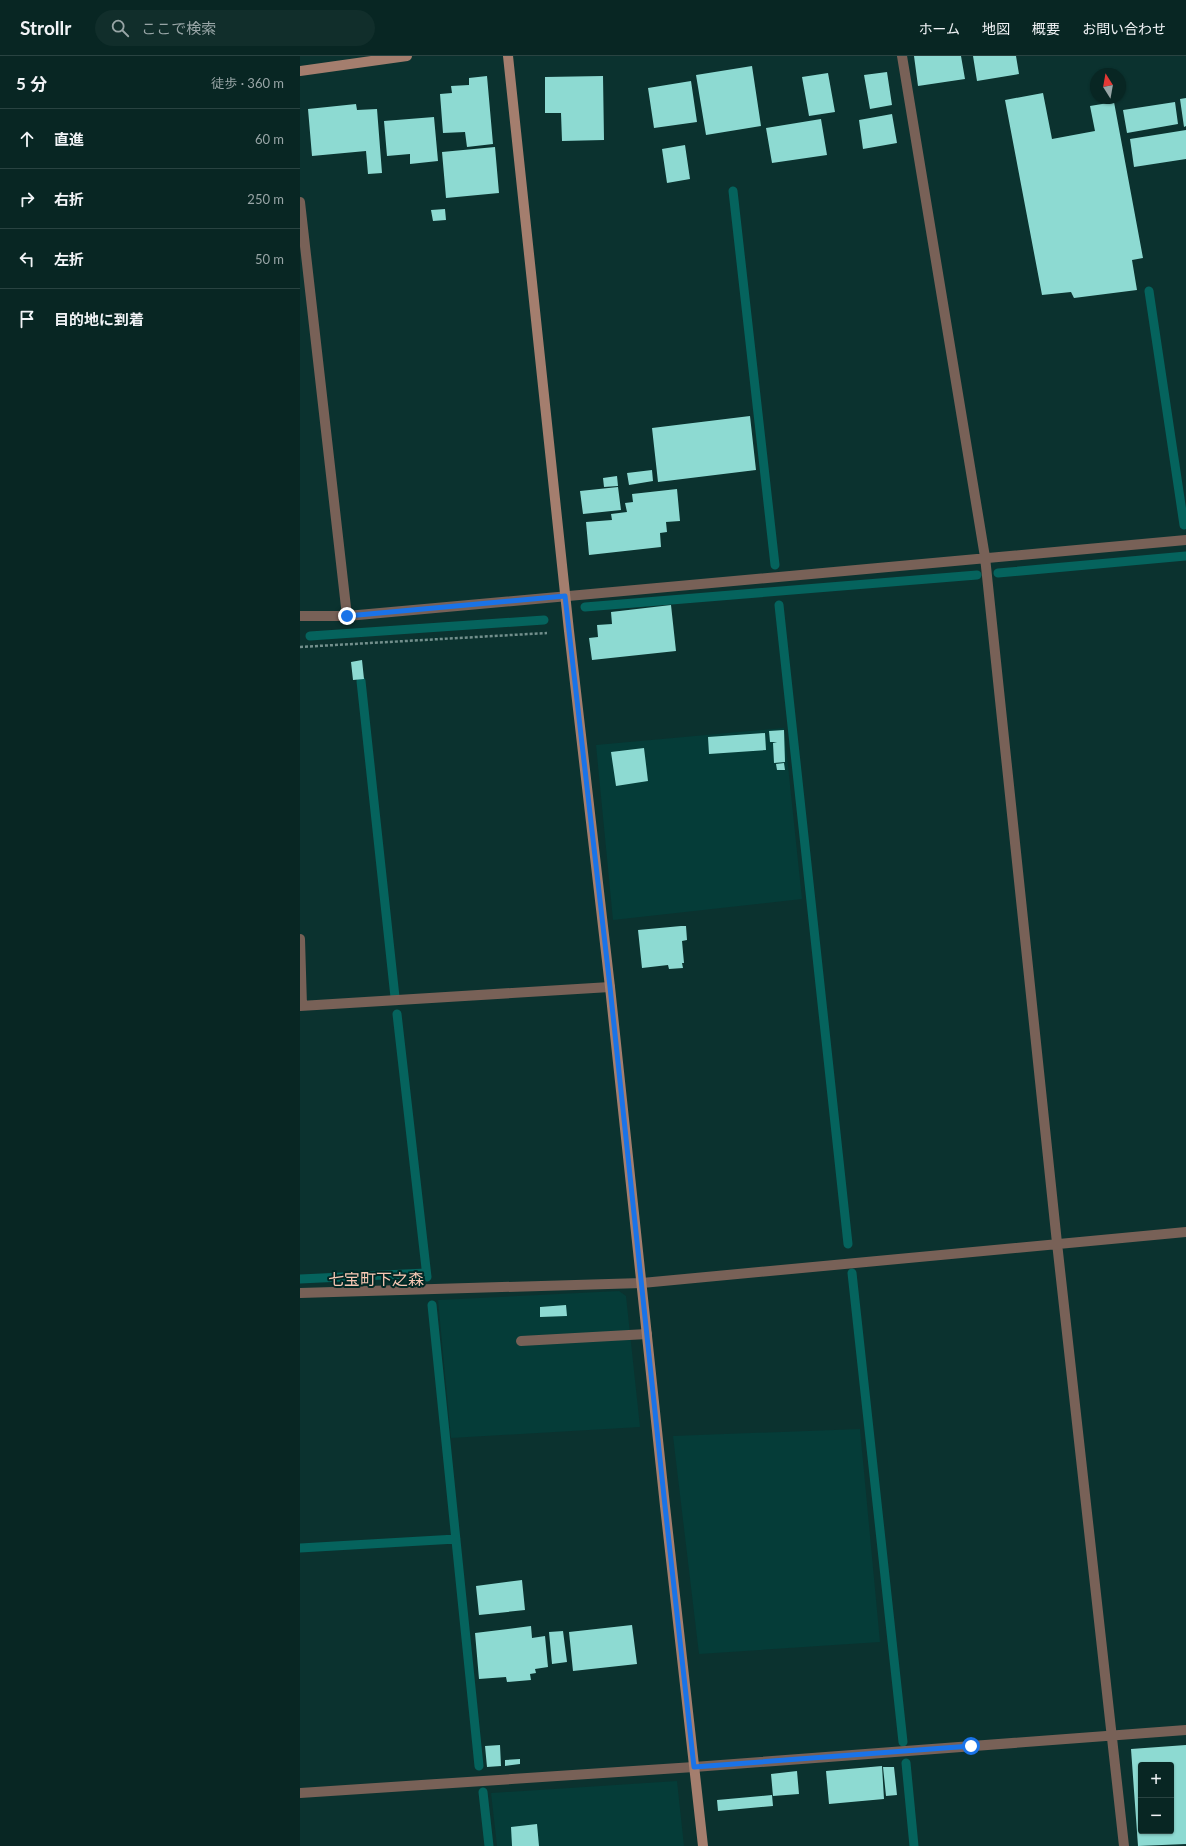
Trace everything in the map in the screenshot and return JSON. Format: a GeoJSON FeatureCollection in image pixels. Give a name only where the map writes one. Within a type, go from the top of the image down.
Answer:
{"type":"FeatureCollection","features":[{"type":"Feature","properties":{"kind":"street"},"geometry":{"type":"LineString","coordinates":[[300,71],[407,56]]}},
{"type":"Feature","properties":{"kind":"street"},"geometry":{"type":"LineString","coordinates":[[508,56],[565,596],[610,987],[702,1846]]}},
{"type":"Feature","properties":{"kind":"street"},"geometry":{"type":"LineString","coordinates":[[902,56],[985,557],[1124,1846]]}},
{"type":"Feature","properties":{"kind":"street"},"geometry":{"type":"LineString","coordinates":[[300,202],[347,616]]}},
{"type":"Feature","properties":{"kind":"street"},"geometry":{"type":"LineString","coordinates":[[300,616],[347,616],[985,557],[1186,540]]}},
{"type":"Feature","properties":{"kind":"street"},"geometry":{"type":"LineString","coordinates":[[300,939],[301,1006],[610,987]]}},
{"type":"Feature","properties":{"kind":"street"},"geometry":{"type":"LineString","coordinates":[[300,1294],[642,1283],[1186,1232]]}},
{"type":"Feature","properties":{"kind":"street"},"geometry":{"type":"LineString","coordinates":[[521,1341],[647,1334]]}},
{"type":"Feature","properties":{"kind":"street"},"geometry":{"type":"LineString","coordinates":[[300,1793],[694,1767],[1186,1730]]}},
{"type":"Feature","properties":{"kind":"path"},"geometry":{"type":"LineString","coordinates":[[300,647],[569,631]]}},
{"type":"Feature","properties":{"kind":"shaded area"},"geometry":{"type":"Polygon","coordinates":[[[784,728],[802,899],[613,920],[596,745],[784,728]]]}},
{"type":"Feature","properties":{"kind":"shaded area"},"geometry":{"type":"Polygon","coordinates":[[[619,1291],[626,1296],[640,1427],[451,1438],[438,1300],[619,1291]]]}},
{"type":"Feature","properties":{"kind":"shaded area"},"geometry":{"type":"Polygon","coordinates":[[[860,1429],[880,1642],[699,1654],[673,1436],[860,1429]]]}},
{"type":"Feature","properties":{"kind":"shaded area"},"geometry":{"type":"Polygon","coordinates":[[[677,1781],[684,1846],[497,1846],[491,1793],[677,1781]]]}},
{"type":"Feature","properties":{"kind":"building"},"geometry":{"type":"Polygon","coordinates":[[[914,56],[961,56],[965,79],[918,86],[914,56]]]}},
{"type":"Feature","properties":{"kind":"building"},"geometry":{"type":"Polygon","coordinates":[[[973,56],[1016,56],[1019,74],[977,81],[973,56]]]}},
{"type":"Feature","properties":{"kind":"building"},"geometry":{"type":"Polygon","coordinates":[[[752,66],[761,126],[706,135],[696,75],[752,66]]]}},
{"type":"Feature","properties":{"kind":"building"},"geometry":{"type":"Polygon","coordinates":[[[887,72],[892,105],[870,109],[864,75],[887,72]]]}},
{"type":"Feature","properties":{"kind":"building"},"geometry":{"type":"Polygon","coordinates":[[[828,73],[835,112],[809,116],[802,77],[828,73]]]}},
{"type":"Feature","properties":{"kind":"building"},"geometry":{"type":"Polygon","coordinates":[[[487,76],[493,144],[467,147],[465,132],[443,133],[440,94],[452,93],[451,86],[469,85],[469,78],[487,76]]]}},
{"type":"Feature","properties":{"kind":"building"},"geometry":{"type":"Polygon","coordinates":[[[603,76],[604,140],[562,141],[561,113],[545,113],[545,77],[603,76]]]}},
{"type":"Feature","properties":{"kind":"building"},"geometry":{"type":"Polygon","coordinates":[[[691,81],[697,122],[654,128],[648,88],[691,81]]]}},
{"type":"Feature","properties":{"kind":"building"},"geometry":{"type":"Polygon","coordinates":[[[1043,93],[1052,139],[1095,131],[1090,106],[1114,104],[1143,258],[1132,260],[1137,290],[1074,298],[1071,292],[1042,295],[1005,100],[1043,93]]]}},
{"type":"Feature","properties":{"kind":"building"},"geometry":{"type":"Polygon","coordinates":[[[1186,98],[1186,126],[1184,127],[1180,99],[1186,98]]]}},
{"type":"Feature","properties":{"kind":"building"},"geometry":{"type":"Polygon","coordinates":[[[1175,102],[1178,124],[1127,133],[1123,110],[1175,102]]]}},
{"type":"Feature","properties":{"kind":"building"},"geometry":{"type":"Polygon","coordinates":[[[356,104],[357,110],[377,109],[382,173],[368,174],[366,151],[312,156],[308,109],[356,104]]]}},
{"type":"Feature","properties":{"kind":"building"},"geometry":{"type":"Polygon","coordinates":[[[892,114],[897,143],[863,149],[859,120],[892,114]]]}},
{"type":"Feature","properties":{"kind":"building"},"geometry":{"type":"Polygon","coordinates":[[[434,117],[438,161],[410,164],[410,154],[387,156],[384,121],[434,117]]]}},
{"type":"Feature","properties":{"kind":"building"},"geometry":{"type":"Polygon","coordinates":[[[821,119],[827,155],[772,163],[766,128],[821,119]]]}},
{"type":"Feature","properties":{"kind":"building"},"geometry":{"type":"Polygon","coordinates":[[[1186,130],[1186,159],[1134,167],[1130,139],[1186,130]]]}},
{"type":"Feature","properties":{"kind":"building"},"geometry":{"type":"Polygon","coordinates":[[[685,145],[690,179],[667,183],[662,149],[685,145]]]}},
{"type":"Feature","properties":{"kind":"building"},"geometry":{"type":"Polygon","coordinates":[[[495,147],[499,193],[446,198],[442,152],[495,147]]]}},
{"type":"Feature","properties":{"kind":"building"},"geometry":{"type":"Polygon","coordinates":[[[445,209],[446,220],[433,221],[431,210],[445,209]]]}},
{"type":"Feature","properties":{"kind":"building"},"geometry":{"type":"Polygon","coordinates":[[[750,416],[756,470],[658,482],[652,428],[750,416]]]}},
{"type":"Feature","properties":{"kind":"building"},"geometry":{"type":"Polygon","coordinates":[[[652,470],[653,481],[629,485],[627,473],[652,470]]]}},
{"type":"Feature","properties":{"kind":"building"},"geometry":{"type":"Polygon","coordinates":[[[617,476],[618,486],[604,487],[603,478],[617,476]]]}},
{"type":"Feature","properties":{"kind":"building"},"geometry":{"type":"Polygon","coordinates":[[[618,487],[621,510],[583,514],[580,491],[618,487]]]}},
{"type":"Feature","properties":{"kind":"building"},"geometry":{"type":"Polygon","coordinates":[[[677,489],[680,521],[666,522],[667,532],[660,533],[661,547],[589,555],[586,522],[612,520],[611,514],[627,512],[625,503],[633,502],[632,494],[677,489]]]}},
{"type":"Feature","properties":{"kind":"building"},"geometry":{"type":"Polygon","coordinates":[[[671,605],[676,651],[592,660],[589,638],[598,637],[597,625],[612,624],[611,612],[671,605]]]}},
{"type":"Feature","properties":{"kind":"building"},"geometry":{"type":"Polygon","coordinates":[[[362,660],[364,679],[353,680],[351,662],[362,660]]]}},
{"type":"Feature","properties":{"kind":"building"},"geometry":{"type":"Polygon","coordinates":[[[784,730],[785,762],[774,763],[773,743],[777,742],[770,742],[769,731],[784,730]]]}},
{"type":"Feature","properties":{"kind":"building"},"geometry":{"type":"Polygon","coordinates":[[[765,733],[766,750],[709,754],[708,737],[765,733]]]}},
{"type":"Feature","properties":{"kind":"building"},"geometry":{"type":"Polygon","coordinates":[[[644,748],[648,781],[616,786],[611,752],[644,748]]]}},
{"type":"Feature","properties":{"kind":"building"},"geometry":{"type":"Polygon","coordinates":[[[784,763],[785,770],[777,770],[776,764],[784,763]]]}},
{"type":"Feature","properties":{"kind":"building"},"geometry":{"type":"Polygon","coordinates":[[[686,926],[687,940],[682,941],[683,968],[669,969],[668,965],[642,968],[638,930],[686,926]]]}},
{"type":"Feature","properties":{"kind":"building"},"geometry":{"type":"Polygon","coordinates":[[[566,1305],[567,1316],[540,1317],[540,1307],[566,1305]]]}},
{"type":"Feature","properties":{"kind":"building"},"geometry":{"type":"Polygon","coordinates":[[[522,1580],[525,1610],[479,1615],[476,1586],[522,1580]]]}},
{"type":"Feature","properties":{"kind":"building"},"geometry":{"type":"Polygon","coordinates":[[[632,1625],[637,1664],[573,1671],[569,1632],[632,1625]]]}},
{"type":"Feature","properties":{"kind":"building"},"geometry":{"type":"Polygon","coordinates":[[[531,1626],[532,1638],[545,1636],[548,1667],[535,1669],[536,1673],[530,1674],[531,1680],[507,1682],[506,1677],[479,1679],[475,1633],[531,1626]]]}},
{"type":"Feature","properties":{"kind":"building"},"geometry":{"type":"Polygon","coordinates":[[[563,1631],[567,1662],[552,1664],[549,1632],[563,1631]]]}},
{"type":"Feature","properties":{"kind":"building"},"geometry":{"type":"Polygon","coordinates":[[[500,1745],[501,1766],[487,1767],[485,1746],[500,1745]]]}},
{"type":"Feature","properties":{"kind":"building"},"geometry":{"type":"Polygon","coordinates":[[[1186,1745],[1186,1844],[1138,1846],[1131,1749],[1186,1745]]]}},
{"type":"Feature","properties":{"kind":"building"},"geometry":{"type":"Polygon","coordinates":[[[520,1759],[520,1764],[505,1766],[505,1760],[520,1759]]]}},
{"type":"Feature","properties":{"kind":"building"},"geometry":{"type":"Polygon","coordinates":[[[882,1766],[884,1799],[829,1804],[826,1771],[882,1766]]]}},
{"type":"Feature","properties":{"kind":"building"},"geometry":{"type":"Polygon","coordinates":[[[883,1767],[894,1767],[897,1795],[886,1796],[883,1767]]]}},
{"type":"Feature","properties":{"kind":"building"},"geometry":{"type":"Polygon","coordinates":[[[797,1771],[799,1794],[773,1796],[771,1774],[797,1771]]]}},
{"type":"Feature","properties":{"kind":"building"},"geometry":{"type":"Polygon","coordinates":[[[772,1795],[773,1806],[718,1811],[717,1800],[772,1795]]]}},
{"type":"Feature","properties":{"kind":"building"},"geometry":{"type":"Polygon","coordinates":[[[537,1824],[539,1846],[512,1846],[511,1827],[537,1824]]]}},
{"type":"Feature","properties":{"kind":"waterway"},"geometry":{"type":"LineString","coordinates":[[733,191],[775,565]]}},
{"type":"Feature","properties":{"kind":"waterway"},"geometry":{"type":"LineString","coordinates":[[1149,291],[1184,525]]}},
{"type":"Feature","properties":{"kind":"waterway"},"geometry":{"type":"LineString","coordinates":[[998,573],[1186,556]]}},
{"type":"Feature","properties":{"kind":"waterway"},"geometry":{"type":"LineString","coordinates":[[585,607],[977,575]]}},
{"type":"Feature","properties":{"kind":"waterway"},"geometry":{"type":"LineString","coordinates":[[779,605],[848,1244]]}},
{"type":"Feature","properties":{"kind":"waterway"},"geometry":{"type":"LineString","coordinates":[[310,636],[544,620]]}},
{"type":"Feature","properties":{"kind":"waterway"},"geometry":{"type":"LineString","coordinates":[[361,681],[395,997]]}},
{"type":"Feature","properties":{"kind":"waterway"},"geometry":{"type":"LineString","coordinates":[[397,1014],[427,1277]]}},
{"type":"Feature","properties":{"kind":"waterway"},"geometry":{"type":"LineString","coordinates":[[300,1279],[426,1273]]}},
{"type":"Feature","properties":{"kind":"waterway"},"geometry":{"type":"LineString","coordinates":[[852,1273],[903,1742]]}},
{"type":"Feature","properties":{"kind":"waterway"},"geometry":{"type":"LineString","coordinates":[[432,1305],[479,1766]]}},
{"type":"Feature","properties":{"kind":"waterway"},"geometry":{"type":"LineString","coordinates":[[300,1548],[456,1539]]}},
{"type":"Feature","properties":{"kind":"waterway"},"geometry":{"type":"LineString","coordinates":[[906,1763],[914,1846]]}},
{"type":"Feature","properties":{"kind":"waterway"},"geometry":{"type":"LineString","coordinates":[[483,1792],[489,1846]]}},
{"type":"Feature","properties":{"kind":"district","name":"七宝町下之森"},"geometry":{"type":"Point","coordinates":[376,1279]}},
{"type":"Feature","properties":{"kind":"route"},"geometry":{"type":"LineString","coordinates":[[347,616],[565,596],[610,987],[694,1767],[971,1746]]}}]}
